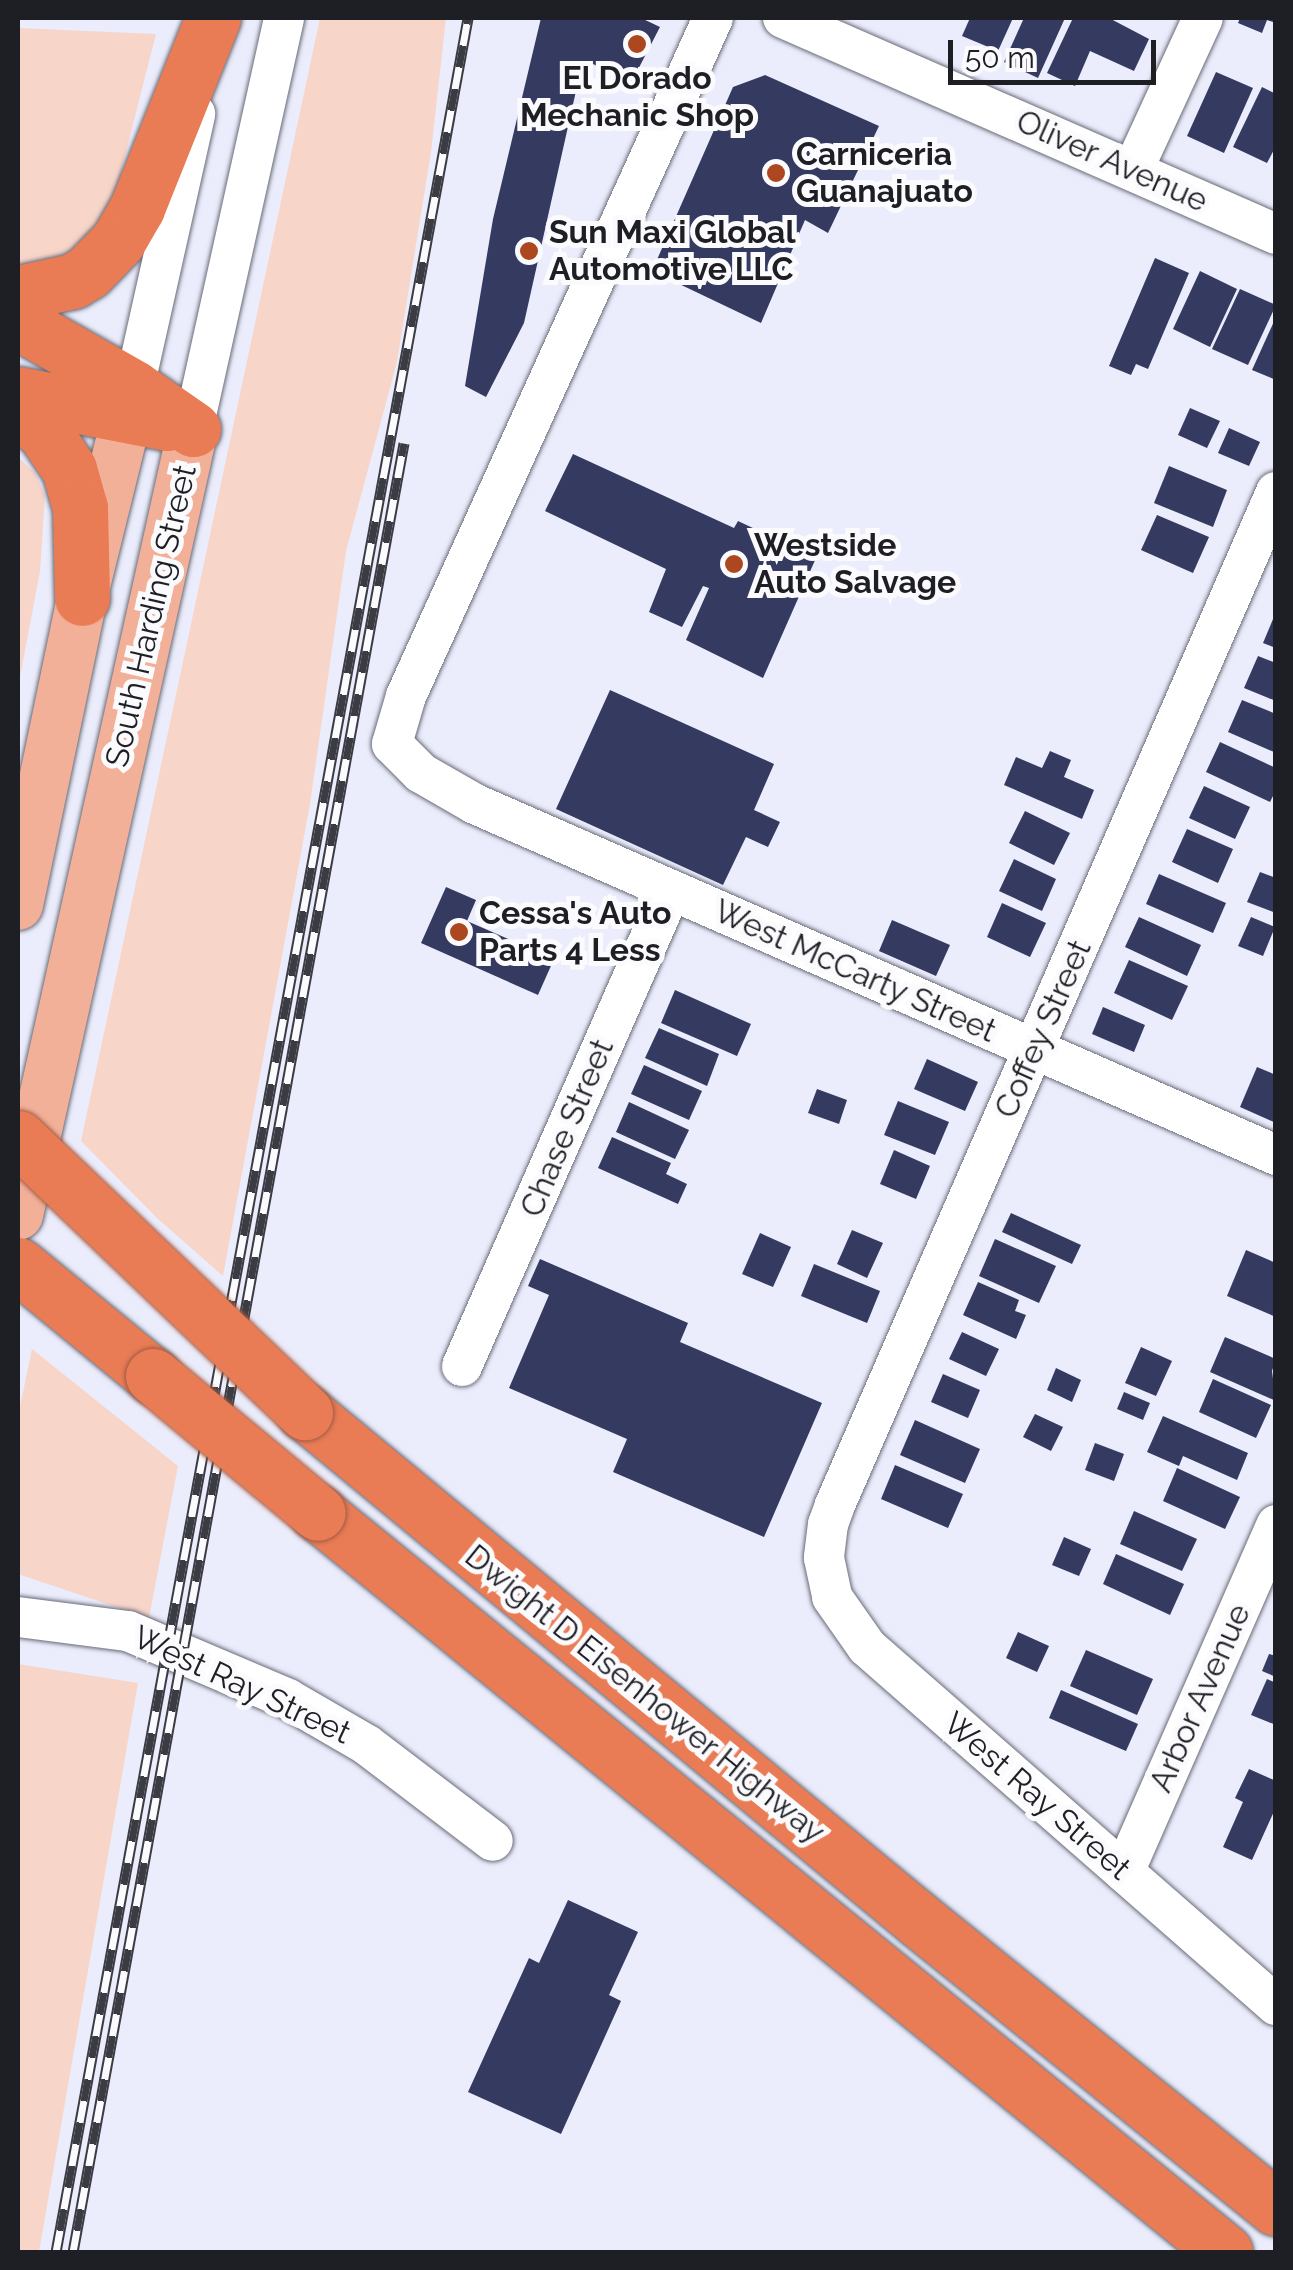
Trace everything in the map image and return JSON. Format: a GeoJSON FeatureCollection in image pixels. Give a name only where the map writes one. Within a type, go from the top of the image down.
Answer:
{"type":"FeatureCollection","features":[{"type":"Feature","properties":{"kind":"highway"},"geometry":{"type":"LineString","coordinates":[[18,293],[73,280],[88,272],[118,241],[136,208],[215,18]]}},
{"type":"Feature","properties":{"kind":"highway"},"geometry":{"type":"LineString","coordinates":[[18,322],[131,402],[192,429]]}},
{"type":"Feature","properties":{"kind":"highway"},"geometry":{"type":"LineString","coordinates":[[18,394],[131,402]]}},
{"type":"Feature","properties":{"kind":"highway"},"geometry":{"type":"LineString","coordinates":[[18,410],[45,433],[69,469],[80,508],[82,598]]}},
{"type":"Feature","properties":{"kind":"highway"},"geometry":{"type":"LineString","coordinates":[[18,1138],[320,1426]]}},
{"type":"Feature","properties":{"kind":"highway","name":"Dwight D Eisenhower Highway"},"geometry":{"type":"LineString","coordinates":[[18,1176],[1266,2200]]}},
{"type":"Feature","properties":{"kind":"highway","name":"Dwight D Eisenhower Highway"},"geometry":{"type":"LineString","coordinates":[[18,1265],[1216,2246]]}},
{"type":"Feature","properties":{"kind":"highway"},"geometry":{"type":"LineString","coordinates":[[18,1275],[79,1315]]}},
{"type":"Feature","properties":{"kind":"main road","name":"South Harding Street"},"geometry":{"type":"LineString","coordinates":[[18,905],[82,598],[131,402]]}},
{"type":"Feature","properties":{"kind":"main road","name":"South Harding Street"},"geometry":{"type":"LineString","coordinates":[[18,1214],[192,429]]}},
{"type":"Feature","properties":{"kind":"street","name":"South Harding Street"},"geometry":{"type":"LineString","coordinates":[[131,402],[215,18]]}},
{"type":"Feature","properties":{"kind":"street","name":"South Harding Street"},"geometry":{"type":"LineString","coordinates":[[192,429],[284,18]]}},
{"type":"Feature","properties":{"kind":"street","name":"West McCarty Street"},"geometry":{"type":"LineString","coordinates":[[713,18],[406,696],[392,744],[420,773],[475,804],[1276,1154]]}},
{"type":"Feature","properties":{"kind":"street","name":"Oliver Avenue"},"geometry":{"type":"LineString","coordinates":[[783,18],[1276,234]]}},
{"type":"Feature","properties":{"kind":"street"},"geometry":{"type":"LineString","coordinates":[[1133,170],[1203,18]]}},
{"type":"Feature","properties":{"kind":"street","name":"Coffey Street"},"geometry":{"type":"LineString","coordinates":[[826,1568],[825,1539],[831,1515],[1276,492]]}},
{"type":"Feature","properties":{"kind":"street","name":"Chase Street"},"geometry":{"type":"LineString","coordinates":[[462,1366],[670,890]]}},
{"type":"Feature","properties":{"kind":"street","name":"Arbor Avenue"},"geometry":{"type":"LineString","coordinates":[[1124,1872],[1276,1525]]}},
{"type":"Feature","properties":{"kind":"street","name":"West Ray Street"},"geometry":{"type":"LineString","coordinates":[[826,1568],[832,1597],[867,1647],[1276,2005]]}},
{"type":"Feature","properties":{"kind":"street","name":"West Ray Street"},"geometry":{"type":"LineString","coordinates":[[18,1616],[128,1631],[288,1699],[368,1744],[493,1841]]}},
{"type":"Feature","properties":{"kind":"shaded area"},"geometry":{"type":"Polygon","coordinates":[[[320,18],[446,18],[431,152],[397,362],[346,551],[310,804],[223,1276],[158,1219],[81,1141],[320,18]]]}},
{"type":"Feature","properties":{"kind":"shaded area"},"geometry":{"type":"Polygon","coordinates":[[[18,28],[156,34],[110,215],[59,266],[18,270],[18,28]]]}},
{"type":"Feature","properties":{"kind":"shaded area"},"geometry":{"type":"Polygon","coordinates":[[[18,457],[35,473],[45,496],[40,571],[18,688],[18,457]]]}},
{"type":"Feature","properties":{"kind":"shaded area"},"geometry":{"type":"Polygon","coordinates":[[[32,1349],[178,1466],[149,1618],[18,1574],[18,1416],[32,1349]]]}},
{"type":"Feature","properties":{"kind":"shaded area"},"geometry":{"type":"Polygon","coordinates":[[[18,1664],[138,1683],[39,2252],[18,2252],[18,1664]]]}},
{"type":"Feature","properties":{"kind":"building"},"geometry":{"type":"Polygon","coordinates":[[[541,18],[641,18],[660,27],[631,83],[589,62],[576,91],[524,323],[486,397],[465,386],[493,219],[541,18]]]}},
{"type":"Feature","properties":{"kind":"building"},"geometry":{"type":"Polygon","coordinates":[[[970,18],[1013,18],[998,51],[962,36],[970,18]]]}},
{"type":"Feature","properties":{"kind":"building"},"geometry":{"type":"Polygon","coordinates":[[[1024,18],[1065,18],[1038,78],[1004,62],[1024,18]]]}},
{"type":"Feature","properties":{"kind":"building"},"geometry":{"type":"Polygon","coordinates":[[[1073,18],[1109,18],[1149,39],[1134,71],[1090,51],[1075,86],[1047,73],[1073,18]]]}},
{"type":"Feature","properties":{"kind":"building"},"geometry":{"type":"Polygon","coordinates":[[[1240,18],[1276,18],[1276,23],[1267,20],[1262,33],[1238,23],[1240,18]]]}},
{"type":"Feature","properties":{"kind":"building"},"geometry":{"type":"Polygon","coordinates":[[[1216,72],[1253,88],[1224,153],[1187,136],[1216,72]]]}},
{"type":"Feature","properties":{"kind":"building","name":"Carniceria Guanajuato"},"geometry":{"type":"Polygon","coordinates":[[[765,75],[879,126],[828,233],[805,220],[761,323],[652,271],[733,87],[765,75]]]}},
{"type":"Feature","properties":{"kind":"building"},"geometry":{"type":"Polygon","coordinates":[[[1262,87],[1276,94],[1276,146],[1267,163],[1233,147],[1262,87]]]}},
{"type":"Feature","properties":{"kind":"building"},"geometry":{"type":"Polygon","coordinates":[[[1155,258],[1189,273],[1148,369],[1136,364],[1131,375],[1109,366],[1155,258]]]}},
{"type":"Feature","properties":{"kind":"building"},"geometry":{"type":"Polygon","coordinates":[[[1200,271],[1237,289],[1210,347],[1173,329],[1200,271]]]}},
{"type":"Feature","properties":{"kind":"building"},"geometry":{"type":"Polygon","coordinates":[[[1240,289],[1276,305],[1248,365],[1212,349],[1240,289]]]}},
{"type":"Feature","properties":{"kind":"building"},"geometry":{"type":"Polygon","coordinates":[[[1276,317],[1276,380],[1252,370],[1276,317]]]}},
{"type":"Feature","properties":{"kind":"building"},"geometry":{"type":"Polygon","coordinates":[[[1190,408],[1220,421],[1207,448],[1178,435],[1190,408]]]}},
{"type":"Feature","properties":{"kind":"building"},"geometry":{"type":"Polygon","coordinates":[[[1229,428],[1260,442],[1249,466],[1218,453],[1229,428]]]}},
{"type":"Feature","properties":{"kind":"building","name":"Westside Auto Salvage"},"geometry":{"type":"Polygon","coordinates":[[[573,454],[734,528],[738,521],[816,558],[763,678],[686,640],[709,588],[703,586],[682,627],[649,612],[666,569],[545,511],[573,454]]]}},
{"type":"Feature","properties":{"kind":"building"},"geometry":{"type":"Polygon","coordinates":[[[1169,466],[1227,490],[1213,527],[1154,503],[1169,466]]]}},
{"type":"Feature","properties":{"kind":"building"},"geometry":{"type":"Polygon","coordinates":[[[1157,515],[1209,537],[1193,573],[1141,550],[1157,515]]]}},
{"type":"Feature","properties":{"kind":"building"},"geometry":{"type":"Polygon","coordinates":[[[1276,612],[1276,648],[1263,643],[1276,612]]]}},
{"type":"Feature","properties":{"kind":"building"},"geometry":{"type":"Polygon","coordinates":[[[1258,656],[1276,663],[1276,701],[1244,688],[1258,656]]]}},
{"type":"Feature","properties":{"kind":"building"},"geometry":{"type":"Polygon","coordinates":[[[610,690],[774,764],[754,810],[780,822],[768,847],[746,837],[723,885],[556,809],[610,690]]]}},
{"type":"Feature","properties":{"kind":"building"},"geometry":{"type":"Polygon","coordinates":[[[1242,700],[1276,714],[1274,752],[1228,732],[1242,700]]]}},
{"type":"Feature","properties":{"kind":"building"},"geometry":{"type":"Polygon","coordinates":[[[1220,742],[1276,768],[1276,790],[1270,802],[1206,772],[1220,742]]]}},
{"type":"Feature","properties":{"kind":"building"},"geometry":{"type":"Polygon","coordinates":[[[1050,751],[1071,760],[1064,777],[1094,790],[1082,819],[1004,785],[1016,757],[1042,768],[1050,751]]]}},
{"type":"Feature","properties":{"kind":"building"},"geometry":{"type":"Polygon","coordinates":[[[1204,786],[1250,807],[1235,839],[1189,818],[1204,786]]]}},
{"type":"Feature","properties":{"kind":"building"},"geometry":{"type":"Polygon","coordinates":[[[1025,811],[1070,833],[1054,865],[1009,843],[1025,811]]]}},
{"type":"Feature","properties":{"kind":"building"},"geometry":{"type":"Polygon","coordinates":[[[1187,829],[1233,849],[1218,883],[1172,862],[1187,829]]]}},
{"type":"Feature","properties":{"kind":"building"},"geometry":{"type":"Polygon","coordinates":[[[1014,859],[1056,879],[1042,911],[999,891],[1014,859]]]}},
{"type":"Feature","properties":{"kind":"building"},"geometry":{"type":"Polygon","coordinates":[[[1260,872],[1276,878],[1276,913],[1247,902],[1260,872]]]}},
{"type":"Feature","properties":{"kind":"building"},"geometry":{"type":"Polygon","coordinates":[[[1159,874],[1226,903],[1213,933],[1146,904],[1159,874]]]}},
{"type":"Feature","properties":{"kind":"building","name":"Cessa's Auto Parts 4 Less"},"geometry":{"type":"Polygon","coordinates":[[[446,887],[476,900],[467,921],[554,959],[538,995],[421,943],[446,887]]]}},
{"type":"Feature","properties":{"kind":"building"},"geometry":{"type":"Polygon","coordinates":[[[1002,903],[1046,923],[1030,957],[987,937],[1002,903]]]}},
{"type":"Feature","properties":{"kind":"building"},"geometry":{"type":"Polygon","coordinates":[[[1139,917],[1201,945],[1187,976],[1125,947],[1139,917]]]}},
{"type":"Feature","properties":{"kind":"building"},"geometry":{"type":"Polygon","coordinates":[[[1251,917],[1275,927],[1263,956],[1238,946],[1251,917]]]}},
{"type":"Feature","properties":{"kind":"building"},"geometry":{"type":"Polygon","coordinates":[[[892,920],[950,945],[936,976],[879,951],[892,920]]]}},
{"type":"Feature","properties":{"kind":"building"},"geometry":{"type":"Polygon","coordinates":[[[1129,960],[1188,986],[1172,1020],[1114,993],[1129,960]]]}},
{"type":"Feature","properties":{"kind":"building"},"geometry":{"type":"Polygon","coordinates":[[[675,990],[751,1024],[737,1056],[661,1023],[675,990]]]}},
{"type":"Feature","properties":{"kind":"building"},"geometry":{"type":"Polygon","coordinates":[[[1103,1007],[1145,1025],[1134,1052],[1092,1034],[1103,1007]]]}},
{"type":"Feature","properties":{"kind":"building"},"geometry":{"type":"Polygon","coordinates":[[[659,1028],[719,1054],[707,1086],[645,1058],[659,1028]]]}},
{"type":"Feature","properties":{"kind":"building"},"geometry":{"type":"Polygon","coordinates":[[[927,1059],[978,1082],[965,1111],[914,1089],[927,1059]]]}},
{"type":"Feature","properties":{"kind":"building"},"geometry":{"type":"Polygon","coordinates":[[[644,1065],[702,1091],[689,1120],[631,1094],[644,1065]]]}},
{"type":"Feature","properties":{"kind":"building"},"geometry":{"type":"Polygon","coordinates":[[[1257,1067],[1276,1075],[1276,1123],[1240,1107],[1257,1067]]]}},
{"type":"Feature","properties":{"kind":"building"},"geometry":{"type":"Polygon","coordinates":[[[817,1089],[847,1100],[839,1124],[808,1113],[817,1089]]]}},
{"type":"Feature","properties":{"kind":"building"},"geometry":{"type":"Polygon","coordinates":[[[898,1101],[949,1122],[935,1155],[884,1135],[898,1101]]]}},
{"type":"Feature","properties":{"kind":"building"},"geometry":{"type":"Polygon","coordinates":[[[629,1102],[689,1130],[675,1159],[616,1132],[629,1102]]]}},
{"type":"Feature","properties":{"kind":"building"},"geometry":{"type":"Polygon","coordinates":[[[612,1137],[671,1163],[666,1174],[687,1184],[678,1204],[598,1168],[612,1137]]]}},
{"type":"Feature","properties":{"kind":"building"},"geometry":{"type":"Polygon","coordinates":[[[894,1150],[930,1166],[916,1199],[880,1184],[894,1150]]]}},
{"type":"Feature","properties":{"kind":"building"},"geometry":{"type":"Polygon","coordinates":[[[1011,1213],[1081,1245],[1072,1264],[1002,1232],[1011,1213]]]}},
{"type":"Feature","properties":{"kind":"building"},"geometry":{"type":"Polygon","coordinates":[[[852,1230],[883,1243],[867,1278],[837,1264],[852,1230]]]}},
{"type":"Feature","properties":{"kind":"building"},"geometry":{"type":"Polygon","coordinates":[[[760,1233],[791,1247],[773,1287],[742,1274],[760,1233]]]}},
{"type":"Feature","properties":{"kind":"building"},"geometry":{"type":"Polygon","coordinates":[[[995,1239],[1056,1266],[1039,1303],[979,1276],[995,1239]]]}},
{"type":"Feature","properties":{"kind":"building"},"geometry":{"type":"Polygon","coordinates":[[[1246,1250],[1276,1263],[1276,1317],[1227,1296],[1246,1250]]]}},
{"type":"Feature","properties":{"kind":"building"},"geometry":{"type":"Polygon","coordinates":[[[540,1259],[688,1323],[680,1342],[822,1403],[764,1537],[613,1472],[627,1439],[509,1388],[549,1295],[528,1286],[540,1259]]]}},
{"type":"Feature","properties":{"kind":"building"},"geometry":{"type":"Polygon","coordinates":[[[814,1264],[880,1291],[867,1323],[801,1296],[814,1264]]]}},
{"type":"Feature","properties":{"kind":"building"},"geometry":{"type":"Polygon","coordinates":[[[978,1282],[1019,1300],[1015,1311],[1026,1315],[1016,1339],[963,1315],[978,1282]]]}},
{"type":"Feature","properties":{"kind":"building"},"geometry":{"type":"Polygon","coordinates":[[[962,1332],[999,1349],[986,1376],[949,1359],[962,1332]]]}},
{"type":"Feature","properties":{"kind":"building"},"geometry":{"type":"Polygon","coordinates":[[[1225,1337],[1276,1359],[1272,1371],[1276,1401],[1210,1372],[1225,1337]]]}},
{"type":"Feature","properties":{"kind":"building"},"geometry":{"type":"Polygon","coordinates":[[[1141,1347],[1172,1361],[1156,1396],[1125,1383],[1141,1347]]]}},
{"type":"Feature","properties":{"kind":"building"},"geometry":{"type":"Polygon","coordinates":[[[1056,1368],[1081,1380],[1072,1402],[1047,1390],[1056,1368]]]}},
{"type":"Feature","properties":{"kind":"building"},"geometry":{"type":"Polygon","coordinates":[[[943,1374],[980,1390],[968,1418],[931,1402],[943,1374]]]}},
{"type":"Feature","properties":{"kind":"building"},"geometry":{"type":"Polygon","coordinates":[[[1213,1379],[1271,1405],[1256,1438],[1199,1412],[1213,1379]]]}},
{"type":"Feature","properties":{"kind":"building"},"geometry":{"type":"Polygon","coordinates":[[[1124,1392],[1150,1403],[1143,1420],[1117,1409],[1124,1392]]]}},
{"type":"Feature","properties":{"kind":"building"},"geometry":{"type":"Polygon","coordinates":[[[1035,1414],[1063,1427],[1051,1451],[1023,1437],[1035,1414]]]}},
{"type":"Feature","properties":{"kind":"building"},"geometry":{"type":"Polygon","coordinates":[[[1163,1416],[1248,1453],[1237,1480],[1183,1456],[1179,1466],[1147,1452],[1163,1416]]]}},
{"type":"Feature","properties":{"kind":"building"},"geometry":{"type":"Polygon","coordinates":[[[915,1420],[980,1449],[965,1483],[900,1455],[915,1420]]]}},
{"type":"Feature","properties":{"kind":"building"},"geometry":{"type":"Polygon","coordinates":[[[1095,1443],[1124,1454],[1114,1481],[1085,1470],[1095,1443]]]}},
{"type":"Feature","properties":{"kind":"building"},"geometry":{"type":"Polygon","coordinates":[[[895,1465],[963,1494],[948,1528],[881,1499],[895,1465]]]}},
{"type":"Feature","properties":{"kind":"building"},"geometry":{"type":"Polygon","coordinates":[[[1177,1468],[1240,1497],[1225,1529],[1163,1501],[1177,1468]]]}},
{"type":"Feature","properties":{"kind":"building"},"geometry":{"type":"Polygon","coordinates":[[[1134,1511],[1197,1539],[1182,1571],[1120,1544],[1134,1511]]]}},
{"type":"Feature","properties":{"kind":"building"},"geometry":{"type":"Polygon","coordinates":[[[1064,1537],[1091,1549],[1079,1576],[1052,1565],[1064,1537]]]}},
{"type":"Feature","properties":{"kind":"building"},"geometry":{"type":"Polygon","coordinates":[[[1116,1554],[1184,1584],[1170,1615],[1103,1584],[1116,1554]]]}},
{"type":"Feature","properties":{"kind":"building"},"geometry":{"type":"Polygon","coordinates":[[[1018,1632],[1049,1646],[1037,1672],[1006,1658],[1018,1632]]]}},
{"type":"Feature","properties":{"kind":"building"},"geometry":{"type":"Polygon","coordinates":[[[1086,1650],[1153,1679],[1137,1715],[1070,1686],[1086,1650]]]}},
{"type":"Feature","properties":{"kind":"building"},"geometry":{"type":"Polygon","coordinates":[[[1269,1654],[1276,1656],[1276,1677],[1262,1671],[1269,1654]]]}},
{"type":"Feature","properties":{"kind":"building"},"geometry":{"type":"Polygon","coordinates":[[[1267,1679],[1276,1683],[1276,1725],[1251,1715],[1267,1679]]]}},
{"type":"Feature","properties":{"kind":"building"},"geometry":{"type":"Polygon","coordinates":[[[1061,1690],[1138,1724],[1126,1751],[1049,1718],[1061,1690]]]}},
{"type":"Feature","properties":{"kind":"building"},"geometry":{"type":"Polygon","coordinates":[[[1249,1769],[1276,1781],[1276,1807],[1252,1860],[1223,1847],[1243,1802],[1235,1798],[1249,1769]]]}},
{"type":"Feature","properties":{"kind":"building"},"geometry":{"type":"Polygon","coordinates":[[[568,1900],[638,1932],[609,1995],[621,2001],[561,2134],[468,2092],[529,1958],[539,1963],[568,1900]]]}},
{"type":"Feature","properties":{"kind":"railway"},"geometry":{"type":"LineString","coordinates":[[56,2252],[468,18]]}},
{"type":"Feature","properties":{"kind":"railway"},"geometry":{"type":"LineString","coordinates":[[73,2252],[404,443]]}},
{"type":"Feature","properties":{"kind":"place","name":"El Dorado Mechanic Shop"},"geometry":{"type":"Point","coordinates":[637,44]}},
{"type":"Feature","properties":{"kind":"place","name":"Carniceria Guanajuato"},"geometry":{"type":"Point","coordinates":[776,173]}},
{"type":"Feature","properties":{"kind":"place","name":"Sun Maxi Global Automotive LLC"},"geometry":{"type":"Point","coordinates":[529,251]}},
{"type":"Feature","properties":{"kind":"place","name":"Westside Auto Salvage"},"geometry":{"type":"Point","coordinates":[734,564]}},
{"type":"Feature","properties":{"kind":"place","name":"Cessa's Auto Parts 4 Less"},"geometry":{"type":"Point","coordinates":[459,932]}}]}
